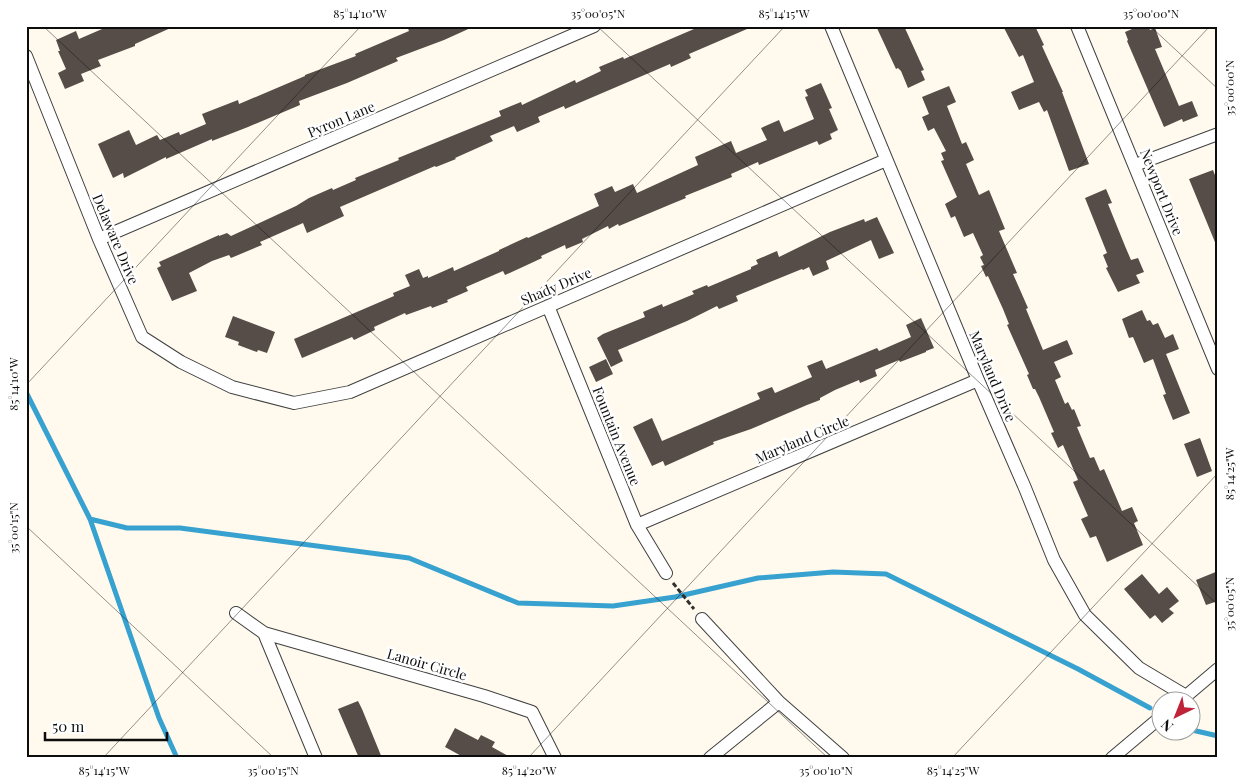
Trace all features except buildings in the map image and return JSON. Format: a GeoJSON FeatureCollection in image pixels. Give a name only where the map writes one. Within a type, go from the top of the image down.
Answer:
{"type":"FeatureCollection","features":[{"type":"Feature","properties":{"kind":"street","name":"Pyron Lane"},"geometry":{"type":"LineString","coordinates":[[99,239],[594,26]]}},
{"type":"Feature","properties":{"kind":"street","name":"Maryland Drive"},"geometry":{"type":"LineString","coordinates":[[831,26],[978,380],[1026,488],[1054,560],[1084,615],[1139,668],[1172,692]]}},
{"type":"Feature","properties":{"kind":"street","name":"Newport Drive"},"geometry":{"type":"LineString","coordinates":[[1077,26],[1218,370]]}},
{"type":"Feature","properties":{"kind":"street","name":"Delaware Drive"},"geometry":{"type":"LineString","coordinates":[[26,56],[99,239],[142,337],[181,362],[232,387]]}},
{"type":"Feature","properties":{"kind":"street"},"geometry":{"type":"LineString","coordinates":[[1135,165],[1218,134]]}},
{"type":"Feature","properties":{"kind":"street","name":"Shady Drive"},"geometry":{"type":"LineString","coordinates":[[232,387],[294,403],[350,392],[886,160]]}},
{"type":"Feature","properties":{"kind":"street","name":"Fountain Avenue"},"geometry":{"type":"LineString","coordinates":[[548,306],[637,525],[666,573]]}},
{"type":"Feature","properties":{"kind":"street","name":"Maryland Circle"},"geometry":{"type":"LineString","coordinates":[[637,525],[978,380]]}},
{"type":"Feature","properties":{"kind":"street","name":"Lanoir Circle"},"geometry":{"type":"LineString","coordinates":[[236,613],[264,633],[484,696],[532,712],[555,758]]}},
{"type":"Feature","properties":{"kind":"street"},"geometry":{"type":"LineString","coordinates":[[702,619],[779,702],[843,758]]}},
{"type":"Feature","properties":{"kind":"street"},"geometry":{"type":"LineString","coordinates":[[264,633],[316,758]]}},
{"type":"Feature","properties":{"kind":"street"},"geometry":{"type":"LineString","coordinates":[[1190,692],[1218,669]]}},
{"type":"Feature","properties":{"kind":"street"},"geometry":{"type":"LineString","coordinates":[[710,758],[779,702]]}},
{"type":"Feature","properties":{"kind":"street"},"geometry":{"type":"LineString","coordinates":[[1112,758],[1152,724]]}},
{"type":"Feature","properties":{"kind":"path"},"geometry":{"type":"LineString","coordinates":[[677,589],[691,606]]}},
{"type":"Feature","properties":{"kind":"waterway"},"geometry":{"type":"LineString","coordinates":[[26,392],[90,519],[159,718],[177,758]]}},
{"type":"Feature","properties":{"kind":"waterway"},"geometry":{"type":"LineString","coordinates":[[90,519],[127,528],[180,528],[409,558],[518,603],[613,606],[675,597],[758,578],[833,572],[886,574],[1078,669],[1150,708]]}},
{"type":"Feature","properties":{"kind":"waterway"},"geometry":{"type":"LineString","coordinates":[[1202,732],[1218,736]]}}]}
